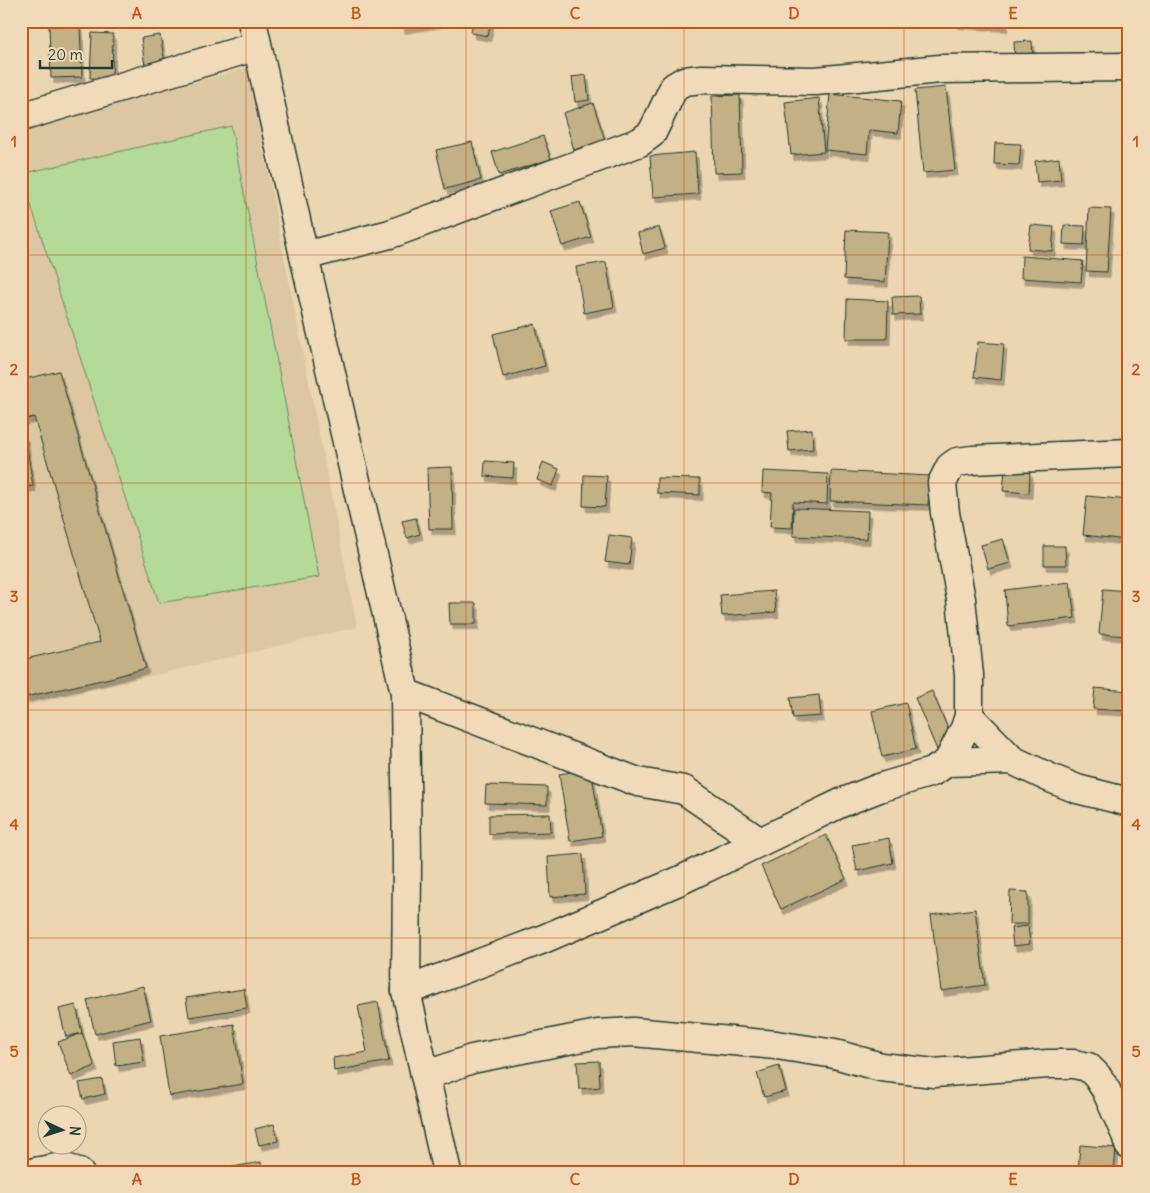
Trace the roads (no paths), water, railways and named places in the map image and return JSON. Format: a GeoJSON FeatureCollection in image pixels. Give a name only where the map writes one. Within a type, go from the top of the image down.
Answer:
{"type":"FeatureCollection","features":[{"type":"Feature","properties":{"kind":"street"},"geometry":{"type":"LineString","coordinates":[[21,117],[254,34],[406,692],[406,991],[446,1172]]}},
{"type":"Feature","properties":{"kind":"street"},"geometry":{"type":"LineString","coordinates":[[304,256],[390,234],[640,142],[652,133],[674,87],[684,80],[702,78],[816,81],[940,69],[1129,67]]}},
{"type":"Feature","properties":{"kind":"street"},"geometry":{"type":"LineString","coordinates":[[948,762],[965,728],[968,716],[969,675],[961,599],[945,513],[942,482],[945,475],[950,467],[957,462],[972,460],[1129,453]]}},
{"type":"Feature","properties":{"kind":"street"},"geometry":{"type":"LineString","coordinates":[[406,692],[638,782],[684,790],[760,842]]}},
{"type":"Feature","properties":{"kind":"street"},"geometry":{"type":"LineString","coordinates":[[968,716],[1012,760],[1076,789],[1129,802]]}},
{"type":"Feature","properties":{"kind":"street"},"geometry":{"type":"LineString","coordinates":[[406,991],[540,940],[682,880],[841,802],[932,772],[948,762],[1012,760]]}},
{"type":"Feature","properties":{"kind":"street"},"geometry":{"type":"LineString","coordinates":[[425,1076],[472,1059],[598,1034],[633,1032],[776,1046],[835,1054],[881,1067],[934,1073],[1048,1064],[1074,1064],[1088,1067],[1097,1076],[1106,1090],[1129,1145]]}},
{"type":"Feature","properties":{"kind":"street"},"geometry":{"type":"LineString","coordinates":[[35,1172],[62,1167],[79,1172]]}}]}
